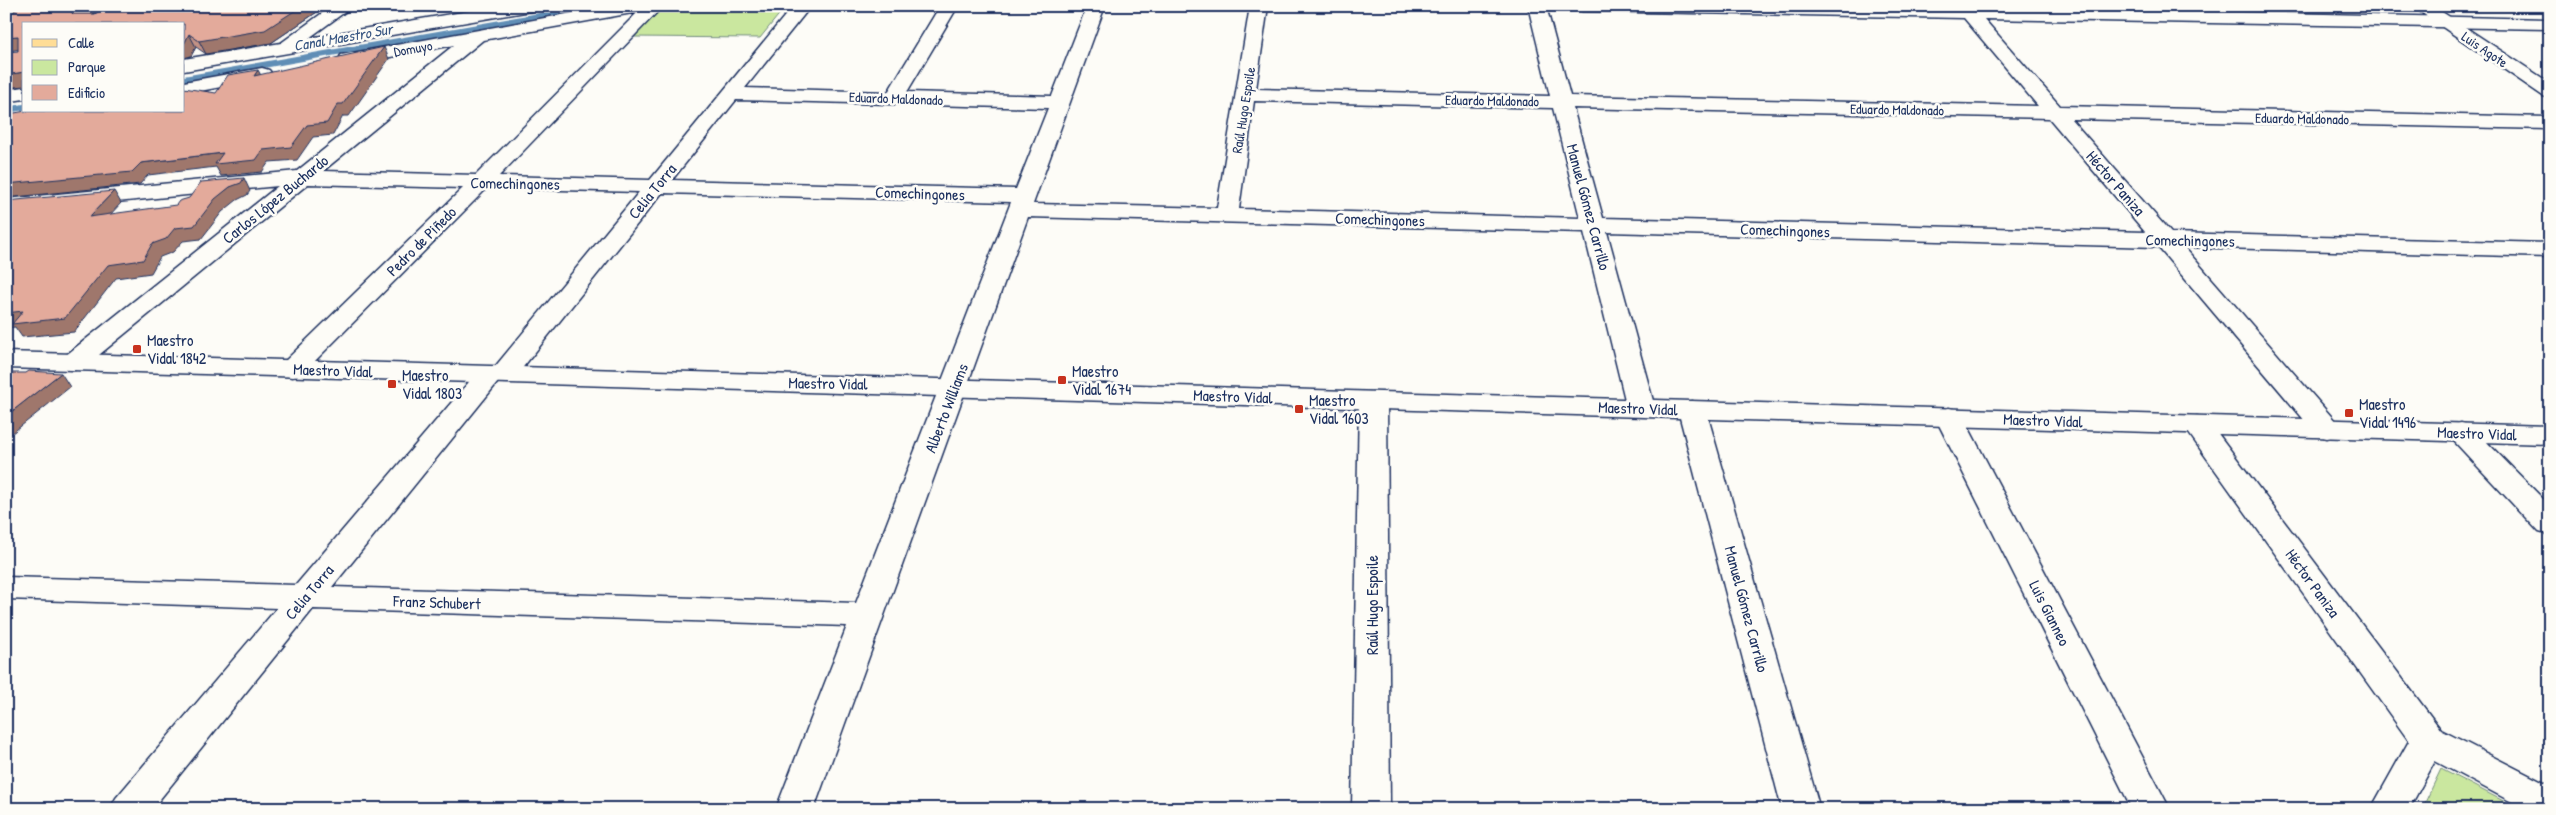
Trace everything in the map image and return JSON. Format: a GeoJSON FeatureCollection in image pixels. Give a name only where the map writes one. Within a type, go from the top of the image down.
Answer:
{"type":"FeatureCollection","features":[{"type":"Feature","properties":{"kind":"main road"},"geometry":{"type":"LineString","coordinates":[[6,11],[12,6]]}},
{"type":"Feature","properties":{"kind":"street"},"geometry":{"type":"LineString","coordinates":[[288,47],[291,42],[344,6]]}},
{"type":"Feature","properties":{"kind":"street","name":"Domuyo"},"geometry":{"type":"LineString","coordinates":[[185,65],[531,6]]}},
{"type":"Feature","properties":{"kind":"street","name":"Domuyo"},"geometry":{"type":"LineString","coordinates":[[330,62],[642,6]]}},
{"type":"Feature","properties":{"kind":"street","name":"Pedro de Piñedo"},"geometry":{"type":"LineString","coordinates":[[292,369],[481,182],[654,6]]}},
{"type":"Feature","properties":{"kind":"street","name":"Celia Torra"},"geometry":{"type":"LineString","coordinates":[[129,809],[304,598],[656,186],[802,6]]}},
{"type":"Feature","properties":{"kind":"street"},"geometry":{"type":"LineString","coordinates":[[894,98],[949,6]]}},
{"type":"Feature","properties":{"kind":"street","name":"Alberto Williams"},"geometry":{"type":"LineString","coordinates":[[795,809],[1096,6]]}},
{"type":"Feature","properties":{"kind":"street","name":"Raúl Hugo Espoile"},"geometry":{"type":"LineString","coordinates":[[1227,215],[1259,6]]}},
{"type":"Feature","properties":{"kind":"street","name":"Manuel Gómez Carrillo"},"geometry":{"type":"LineString","coordinates":[[1537,6],[1640,408]]}},
{"type":"Feature","properties":{"kind":"street"},"geometry":{"type":"LineString","coordinates":[[1582,6],[1966,10],[2550,24]]}},
{"type":"Feature","properties":{"kind":"street","name":"Luis Agote"},"geometry":{"type":"LineString","coordinates":[[2421,6],[2550,92]]}},
{"type":"Feature","properties":{"kind":"street","name":"Héctor Paniza"},"geometry":{"type":"LineString","coordinates":[[1966,10],[2327,429]]}},
{"type":"Feature","properties":{"kind":"street","name":"Carlos López Buchardo"},"geometry":{"type":"LineString","coordinates":[[74,362],[477,36]]}},
{"type":"Feature","properties":{"kind":"street"},"geometry":{"type":"LineString","coordinates":[[185,88],[282,71]]}},
{"type":"Feature","properties":{"kind":"street"},"geometry":{"type":"LineString","coordinates":[[6,96],[22,93]]}},
{"type":"Feature","properties":{"kind":"street","name":"Eduardo Maldonado"},"geometry":{"type":"LineString","coordinates":[[731,94],[1060,102]]}},
{"type":"Feature","properties":{"kind":"street","name":"Eduardo Maldonado"},"geometry":{"type":"LineString","coordinates":[[1245,95],[2550,123]]}},
{"type":"Feature","properties":{"kind":"street","name":"Comechingones"},"geometry":{"type":"LineString","coordinates":[[6,206],[302,177],[656,186],[1023,203],[1227,215],[2550,250]]}},
{"type":"Feature","properties":{"kind":"street","name":"Maestro Vidal"},"geometry":{"type":"LineString","coordinates":[[6,360],[496,375],[954,386],[2550,435]]}},
{"type":"Feature","properties":{"kind":"street","name":"Raúl Hugo Espoile"},"geometry":{"type":"LineString","coordinates":[[1371,809],[1373,400]]}},
{"type":"Feature","properties":{"kind":"street","name":"Manuel Gómez Carrillo"},"geometry":{"type":"LineString","coordinates":[[1692,410],[1801,809]]}},
{"type":"Feature","properties":{"kind":"street","name":"Luis Gianneo"},"geometry":{"type":"LineString","coordinates":[[1949,418],[2151,809]]}},
{"type":"Feature","properties":{"kind":"street","name":"Héctor Paniza"},"geometry":{"type":"LineString","coordinates":[[2197,425],[2428,740],[2550,804]]}},
{"type":"Feature","properties":{"kind":"street"},"geometry":{"type":"LineString","coordinates":[[2461,432],[2550,525]]}},
{"type":"Feature","properties":{"kind":"street","name":"Franz Schubert"},"geometry":{"type":"LineString","coordinates":[[6,588],[867,615]]}},
{"type":"Feature","properties":{"kind":"street"},"geometry":{"type":"LineString","coordinates":[[2390,809],[2428,740]]}},
{"type":"Feature","properties":{"kind":"green space"},"geometry":{"type":"Polygon","coordinates":[[[686,6],[786,6],[760,38],[632,37],[657,12],[686,6]]]}},
{"type":"Feature","properties":{"kind":"green space"},"geometry":{"type":"Polygon","coordinates":[[[2441,769],[2519,809],[2422,809],[2441,769]]]}},
{"type":"Feature","properties":{"kind":"building"},"geometry":{"type":"Polygon","coordinates":[[[21,6],[79,6],[71,12],[73,14],[95,14],[107,6],[302,6],[265,30],[199,41],[189,34],[185,42],[185,22],[22,22],[22,72],[6,75],[6,52],[18,51],[18,36],[6,37],[6,17],[21,6]]]}},
{"type":"Feature","properties":{"kind":"building"},"geometry":{"type":"Polygon","coordinates":[[[384,47],[343,104],[338,104],[327,123],[307,125],[291,147],[263,150],[256,160],[215,164],[223,153],[141,163],[132,172],[6,184],[6,116],[9,114],[22,112],[185,112],[185,88],[216,93],[228,75],[258,70],[254,76],[384,47]]]}},
{"type":"Feature","properties":{"kind":"building"},"geometry":{"type":"Polygon","coordinates":[[[244,178],[241,183],[230,187],[215,199],[194,226],[175,228],[166,239],[152,244],[143,260],[108,265],[65,318],[12,324],[23,311],[6,313],[6,201],[114,191],[89,217],[176,205],[179,201],[189,198],[201,182],[244,178]]]}},
{"type":"Feature","properties":{"kind":"building"},"geometry":{"type":"Polygon","coordinates":[[[29,371],[61,373],[6,416],[6,373],[26,373],[29,371]]]}},
{"type":"Feature","properties":{"kind":"waterway","name":"Canal Maestro Sur"},"geometry":{"type":"LineString","coordinates":[[185,79],[596,6]]}},
{"type":"Feature","properties":{"kind":"waterway","name":"Canal Maestro Sur"},"geometry":{"type":"LineString","coordinates":[[6,110],[22,107]]}},
{"type":"Feature","properties":{"kind":"place","name":"Maestro Vidal 1842"},"geometry":{"type":"Point","coordinates":[137,349]}},
{"type":"Feature","properties":{"kind":"place","name":"Maestro Vidal 1674"},"geometry":{"type":"Point","coordinates":[1062,380]}},
{"type":"Feature","properties":{"kind":"place","name":"Maestro Vidal 1803"},"geometry":{"type":"Point","coordinates":[392,384]}},
{"type":"Feature","properties":{"kind":"place","name":"Maestro Vidal 1603"},"geometry":{"type":"Point","coordinates":[1299,409]}},
{"type":"Feature","properties":{"kind":"place","name":"Maestro Vidal 1496"},"geometry":{"type":"Point","coordinates":[2349,413]}}]}
